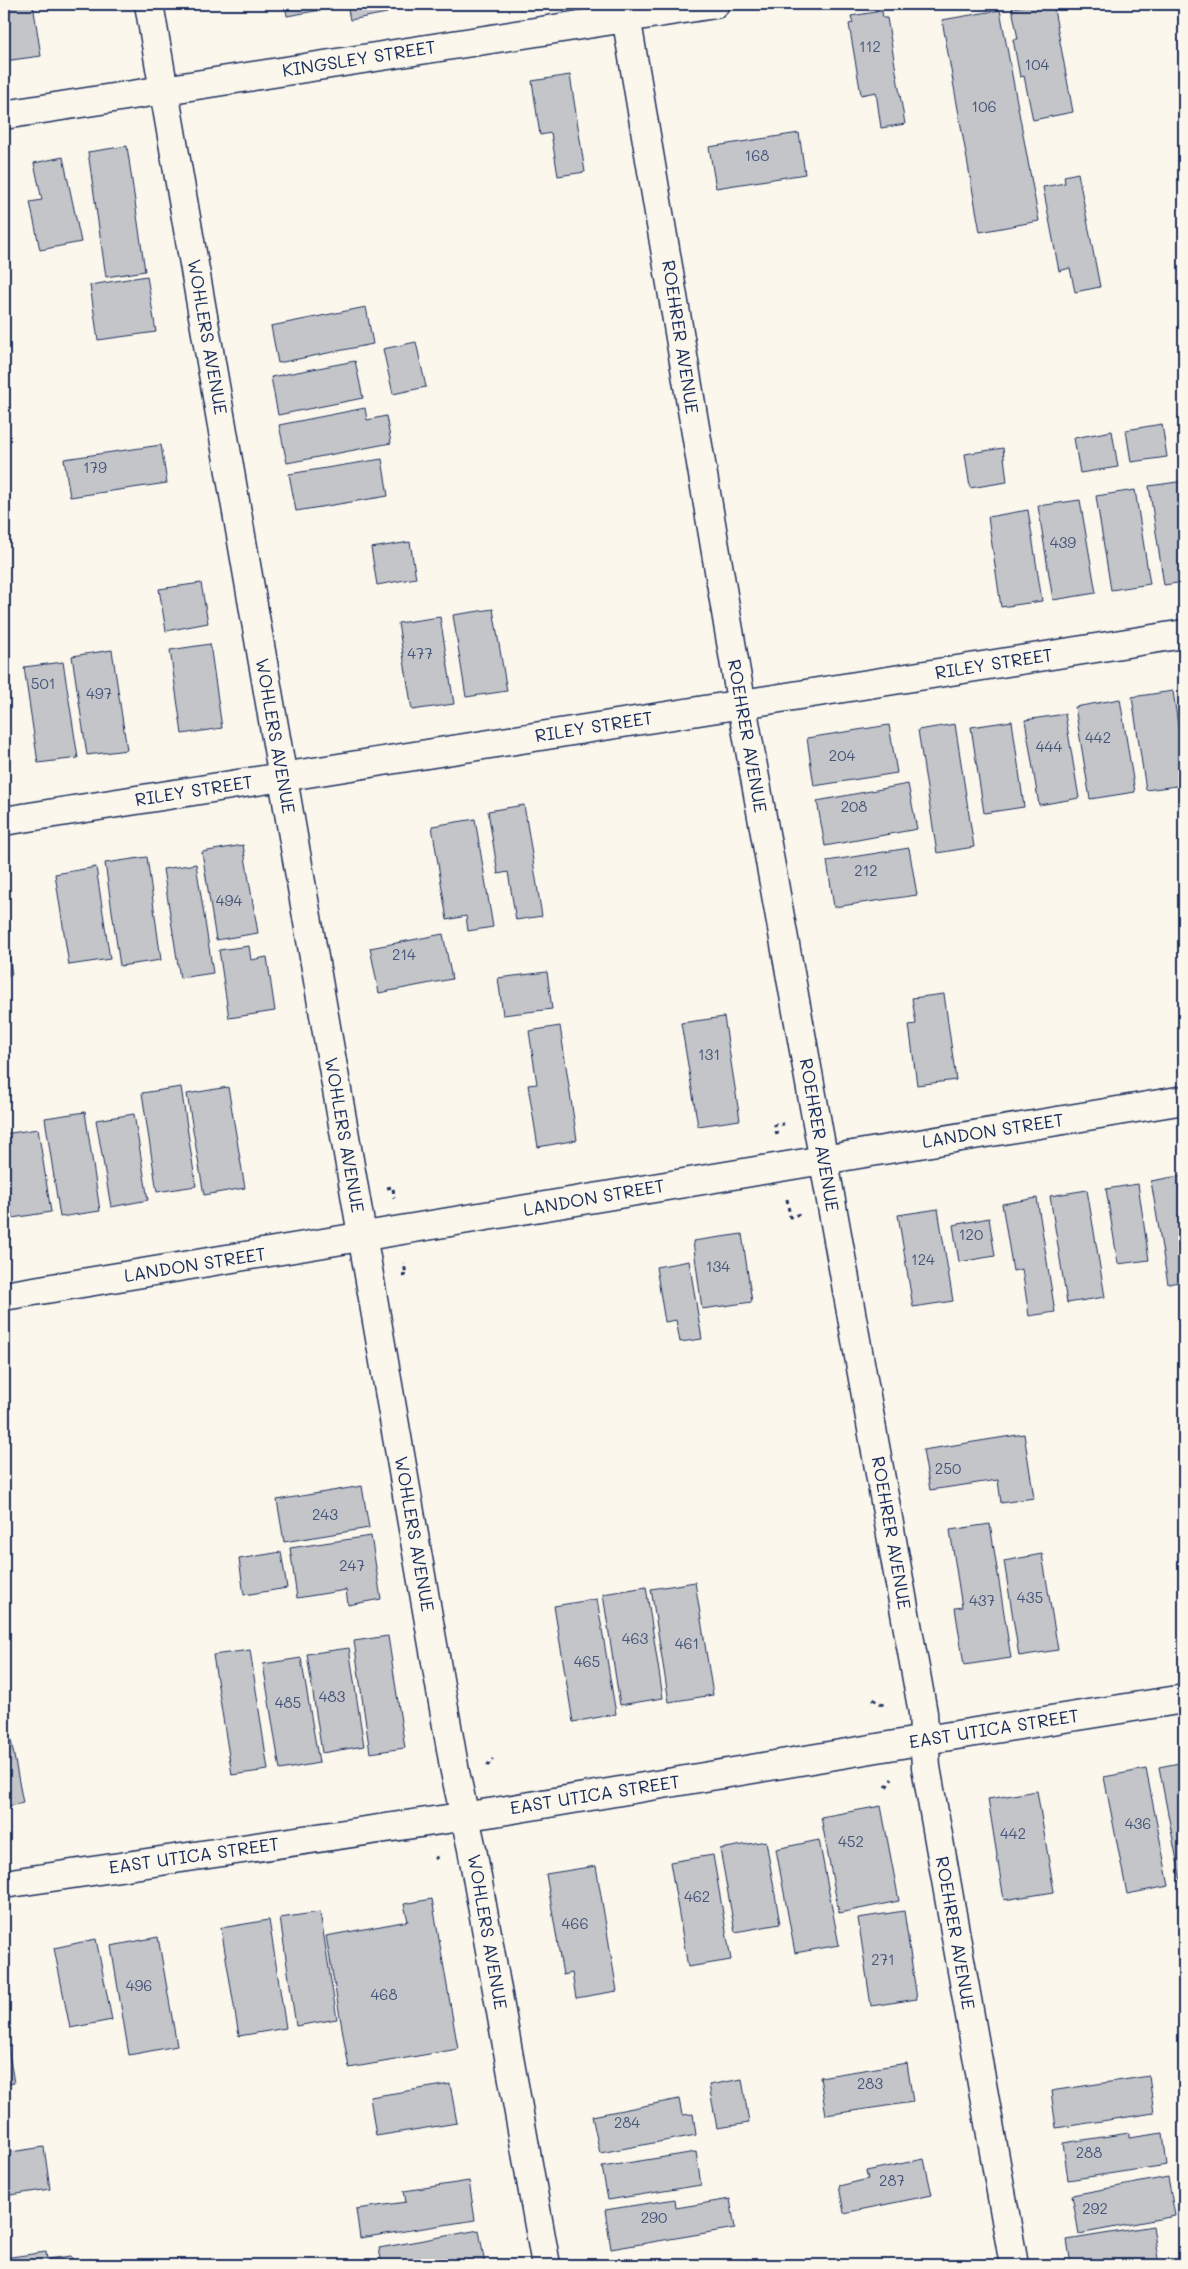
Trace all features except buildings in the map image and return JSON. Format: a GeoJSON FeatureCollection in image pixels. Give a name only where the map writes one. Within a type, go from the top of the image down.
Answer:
{"type":"FeatureCollection","features":[{"type":"Feature","properties":{"kind":"street","name":"WOHLERS AVENUE"},"geometry":{"type":"LineString","coordinates":[[149,4],[456,1780],[472,1849],[546,2265]]}},
{"type":"Feature","properties":{"kind":"street","name":"KINGSLEY STREET"},"geometry":{"type":"LineString","coordinates":[[4,115],[625,11],[714,4]]}},
{"type":"Feature","properties":{"kind":"street","name":"ROEHRER AVENUE"},"geometry":{"type":"LineString","coordinates":[[625,11],[742,704],[923,1713],[926,1767],[1014,2265]]}},
{"type":"Feature","properties":{"kind":"street","name":"RILEY STREET"},"geometry":{"type":"LineString","coordinates":[[4,821],[1184,634]]}},
{"type":"Feature","properties":{"kind":"street","name":"LANDON STREET"},"geometry":{"type":"LineString","coordinates":[[4,1296],[823,1158],[1184,1100]]}},
{"type":"Feature","properties":{"kind":"street","name":"EAST UTICA STREET"},"geometry":{"type":"LineString","coordinates":[[4,1884],[465,1817],[1184,1699]]}},
{"type":"Feature","properties":{"kind":"path"},"geometry":{"type":"LineString","coordinates":[[787,1198],[790,1217]]}},
{"type":"Feature","properties":{"kind":"path"},"geometry":{"type":"LineString","coordinates":[[404,1259],[406,1275]]}},
{"type":"Feature","properties":{"kind":"path"},"geometry":{"type":"LineString","coordinates":[[873,1699],[887,1707]]}},
{"type":"Feature","properties":{"kind":"path"},"geometry":{"type":"LineString","coordinates":[[487,1767],[493,1759]]}}]}
